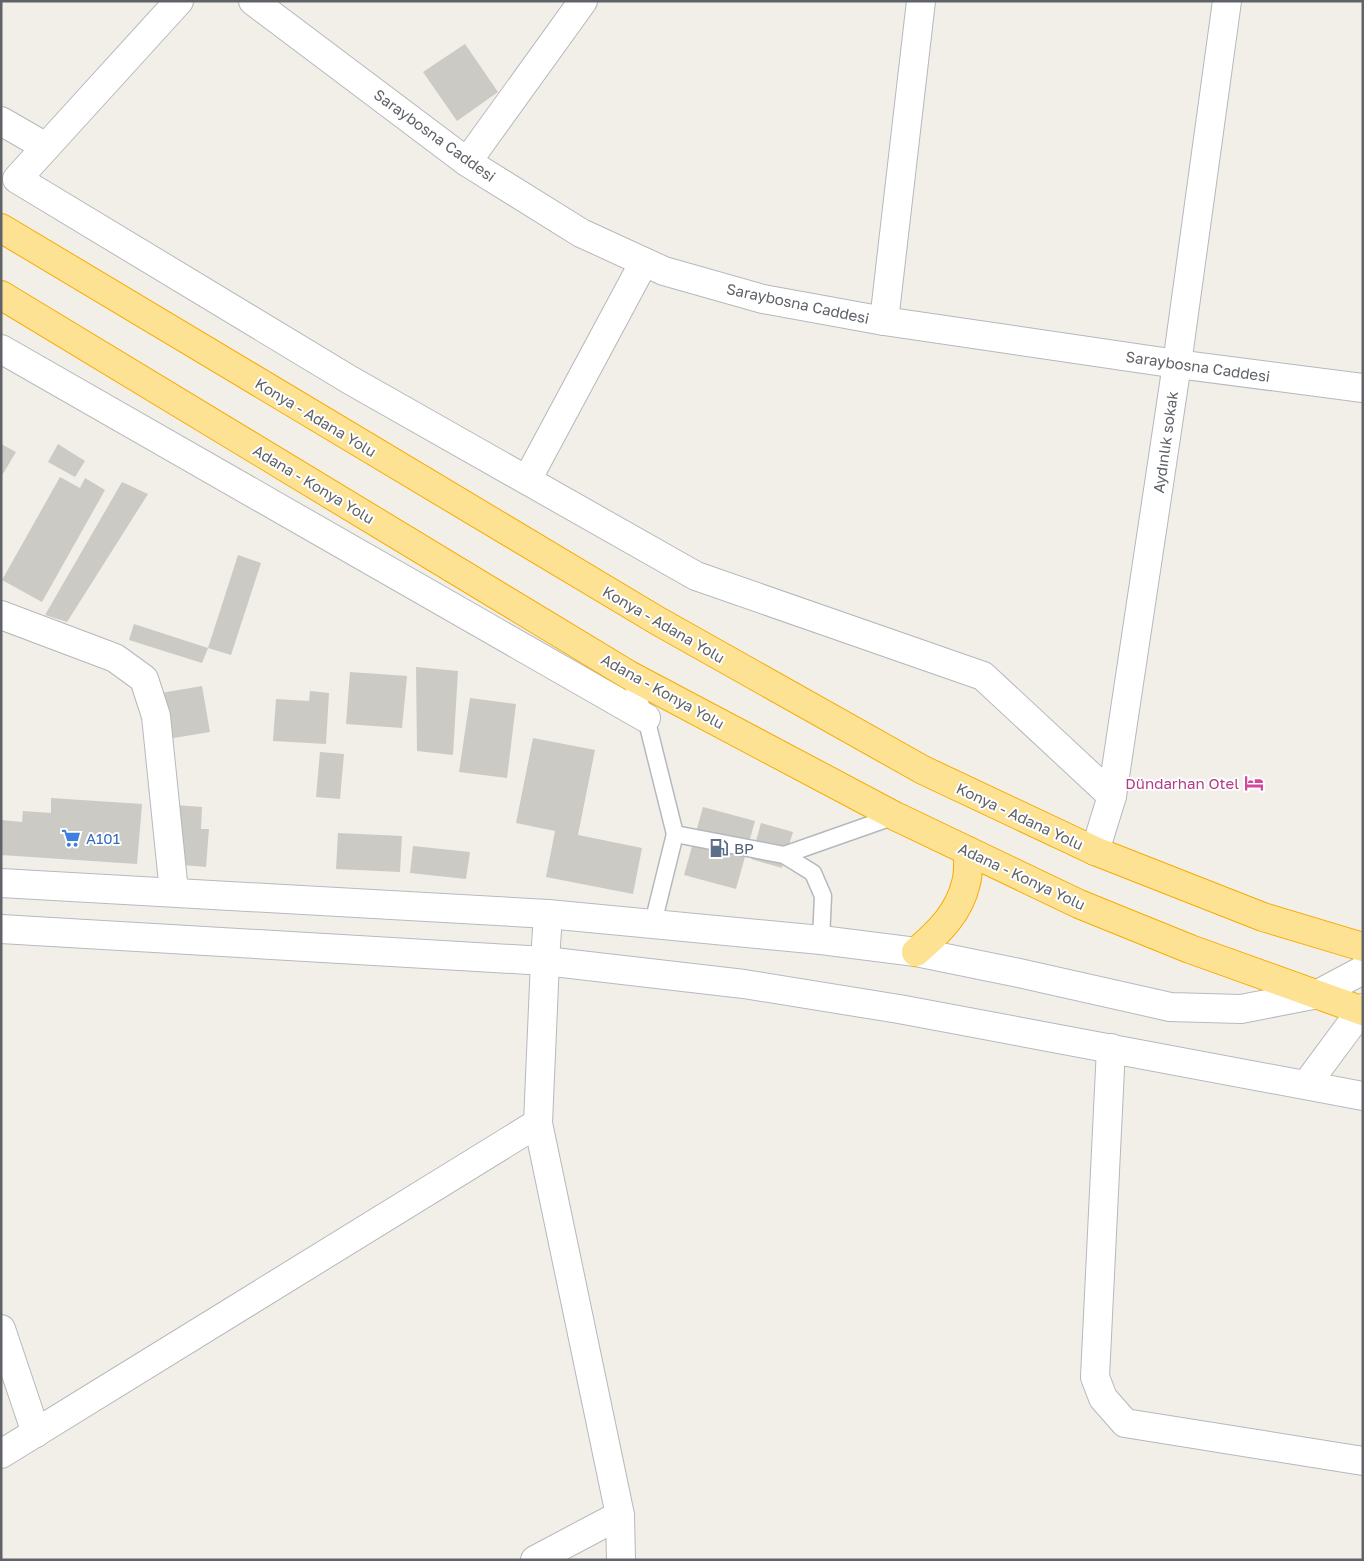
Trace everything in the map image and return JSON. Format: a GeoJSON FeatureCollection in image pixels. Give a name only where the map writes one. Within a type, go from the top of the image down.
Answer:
{"type":"FeatureCollection","features":[{"type":"Feature","properties":{"kind":"highway","name":"Konya - Adana Yolu"},"geometry":{"type":"LineString","coordinates":[[1,228],[666,626],[922,770],[1095,852],[1263,917],[1363,947]]}},
{"type":"Feature","properties":{"kind":"highway","name":"Adana - Konya Yolu"},"geometry":{"type":"LineString","coordinates":[[1,295],[630,675],[895,816],[1079,904],[1190,949],[1362,1010]]}},
{"type":"Feature","properties":{"kind":"highway"},"geometry":{"type":"LineString","coordinates":[[916,952],[941,930],[957,909],[966,882],[968,851]]}},
{"type":"Feature","properties":{"kind":"street"},"geometry":{"type":"LineString","coordinates":[[179,1],[17,179],[350,380],[696,576],[983,676],[1112,796]]}},
{"type":"Feature","properties":{"kind":"street","name":"Saraybosna Caddesi"},"geometry":{"type":"LineString","coordinates":[[252,1],[468,162],[581,233],[664,271],[763,299],[884,321],[1176,364],[1363,388]]}},
{"type":"Feature","properties":{"kind":"street"},"geometry":{"type":"LineString","coordinates":[[468,162],[583,1]]}},
{"type":"Feature","properties":{"kind":"street"},"geometry":{"type":"LineString","coordinates":[[884,321],[921,1]]}},
{"type":"Feature","properties":{"kind":"street","name":"Aydınlık sokak"},"geometry":{"type":"LineString","coordinates":[[1095,852],[1112,796],[1227,1]]}},
{"type":"Feature","properties":{"kind":"street"},"geometry":{"type":"LineString","coordinates":[[1,121],[46,147]]}},
{"type":"Feature","properties":{"kind":"street"},"geometry":{"type":"LineString","coordinates":[[527,480],[644,262]]}},
{"type":"Feature","properties":{"kind":"street"},"geometry":{"type":"LineString","coordinates":[[1,349],[646,718]]}},
{"type":"Feature","properties":{"kind":"street"},"geometry":{"type":"LineString","coordinates":[[1,615],[115,658],[144,679],[156,716],[174,892]]}},
{"type":"Feature","properties":{"kind":"street"},"geometry":{"type":"LineString","coordinates":[[1,883],[548,914],[821,940],[916,952],[1170,1007],[1241,1009],[1318,994],[1363,970]]}},
{"type":"Feature","properties":{"kind":"street"},"geometry":{"type":"LineString","coordinates":[[548,914],[538,1123],[620,1515],[621,1560]]}},
{"type":"Feature","properties":{"kind":"street"},"geometry":{"type":"LineString","coordinates":[[1,929],[545,961],[744,984],[899,1009],[1363,1096]]}},
{"type":"Feature","properties":{"kind":"street"},"geometry":{"type":"LineString","coordinates":[[1306,1085],[1362,1010]]}},
{"type":"Feature","properties":{"kind":"street"},"geometry":{"type":"LineString","coordinates":[[1111,1048],[1096,1377],[1103,1398],[1125,1423],[1363,1462]]}},
{"type":"Feature","properties":{"kind":"street"},"geometry":{"type":"LineString","coordinates":[[1,1454],[538,1123]]}},
{"type":"Feature","properties":{"kind":"street"},"geometry":{"type":"LineString","coordinates":[[1,1329],[36,1433]]}},
{"type":"Feature","properties":{"kind":"street"},"geometry":{"type":"LineString","coordinates":[[535,1560],[620,1515]]}},
{"type":"Feature","properties":{"kind":"lane"},"geometry":{"type":"LineString","coordinates":[[630,675],[646,718],[675,834],[653,923]]}},
{"type":"Feature","properties":{"kind":"lane"},"geometry":{"type":"LineString","coordinates":[[784,855],[895,816]]}},
{"type":"Feature","properties":{"kind":"lane"},"geometry":{"type":"LineString","coordinates":[[675,834],[784,855],[813,873],[823,896],[821,940]]}},
{"type":"Feature","properties":{"kind":"building"},"geometry":{"type":"Polygon","coordinates":[[[465,44],[498,92],[457,121],[423,72],[465,44]]]}},
{"type":"Feature","properties":{"kind":"building"},"geometry":{"type":"Polygon","coordinates":[[[1,444],[16,452],[1,477],[1,444]]]}},
{"type":"Feature","properties":{"kind":"building"},"geometry":{"type":"Polygon","coordinates":[[[58,444],[85,461],[75,477],[48,462],[58,444]]]}},
{"type":"Feature","properties":{"kind":"building"},"geometry":{"type":"Polygon","coordinates":[[[60,477],[80,488],[85,478],[105,490],[42,602],[2,580],[60,477]]]}},
{"type":"Feature","properties":{"kind":"building"},"geometry":{"type":"Polygon","coordinates":[[[122,482],[148,494],[67,622],[45,615],[122,482]]]}},
{"type":"Feature","properties":{"kind":"building"},"geometry":{"type":"Polygon","coordinates":[[[238,555],[261,563],[231,655],[208,648],[238,555]]]}},
{"type":"Feature","properties":{"kind":"building"},"geometry":{"type":"Polygon","coordinates":[[[134,624],[208,648],[202,663],[129,640],[134,624]]]}},
{"type":"Feature","properties":{"kind":"building"},"geometry":{"type":"Polygon","coordinates":[[[416,667],[458,671],[453,755],[417,751],[416,667]]]}},
{"type":"Feature","properties":{"kind":"building"},"geometry":{"type":"Polygon","coordinates":[[[350,672],[407,676],[402,728],[346,724],[350,672]]]}},
{"type":"Feature","properties":{"kind":"building"},"geometry":{"type":"Polygon","coordinates":[[[202,686],[210,732],[168,739],[161,693],[202,686]]]}},
{"type":"Feature","properties":{"kind":"building"},"geometry":{"type":"Polygon","coordinates":[[[310,691],[329,693],[326,744],[273,741],[276,699],[309,701],[310,691]]]}},
{"type":"Feature","properties":{"kind":"building"},"geometry":{"type":"Polygon","coordinates":[[[470,698],[516,704],[507,778],[459,772],[470,698]]]}},
{"type":"Feature","properties":{"kind":"building"},"geometry":{"type":"Polygon","coordinates":[[[533,738],[595,750],[578,835],[642,848],[633,894],[546,877],[555,831],[516,823],[533,738]]]}},
{"type":"Feature","properties":{"kind":"building"},"geometry":{"type":"Polygon","coordinates":[[[320,752],[344,754],[340,799],[316,797],[320,752]]]}},
{"type":"Feature","properties":{"kind":"building"},"geometry":{"type":"Polygon","coordinates":[[[51,798],[142,804],[137,864],[1,855],[2,820],[22,822],[23,811],[51,813],[51,798]]]}},
{"type":"Feature","properties":{"kind":"building"},"geometry":{"type":"Polygon","coordinates":[[[175,805],[202,807],[201,829],[209,829],[206,867],[171,864],[175,805]]]}},
{"type":"Feature","properties":{"kind":"building","name":"BP"},"geometry":{"type":"Polygon","coordinates":[[[703,807],[755,821],[736,889],[684,875],[703,807]]]}},
{"type":"Feature","properties":{"kind":"building"},"geometry":{"type":"Polygon","coordinates":[[[761,823],[793,832],[782,868],[751,859],[761,823]]]}},
{"type":"Feature","properties":{"kind":"building"},"geometry":{"type":"Polygon","coordinates":[[[338,833],[402,836],[400,872],[336,869],[338,833]]]}},
{"type":"Feature","properties":{"kind":"building"},"geometry":{"type":"Polygon","coordinates":[[[413,846],[470,852],[466,879],[410,873],[413,846]]]}},
{"type":"Feature","properties":{"kind":"place","name":"Dündarhan Otel"},"geometry":{"type":"Point","coordinates":[1254,783]}},
{"type":"Feature","properties":{"kind":"place","name":"A101"},"geometry":{"type":"Point","coordinates":[71,838]}},
{"type":"Feature","properties":{"kind":"place","name":"BP"},"geometry":{"type":"Point","coordinates":[719,848]}}]}
